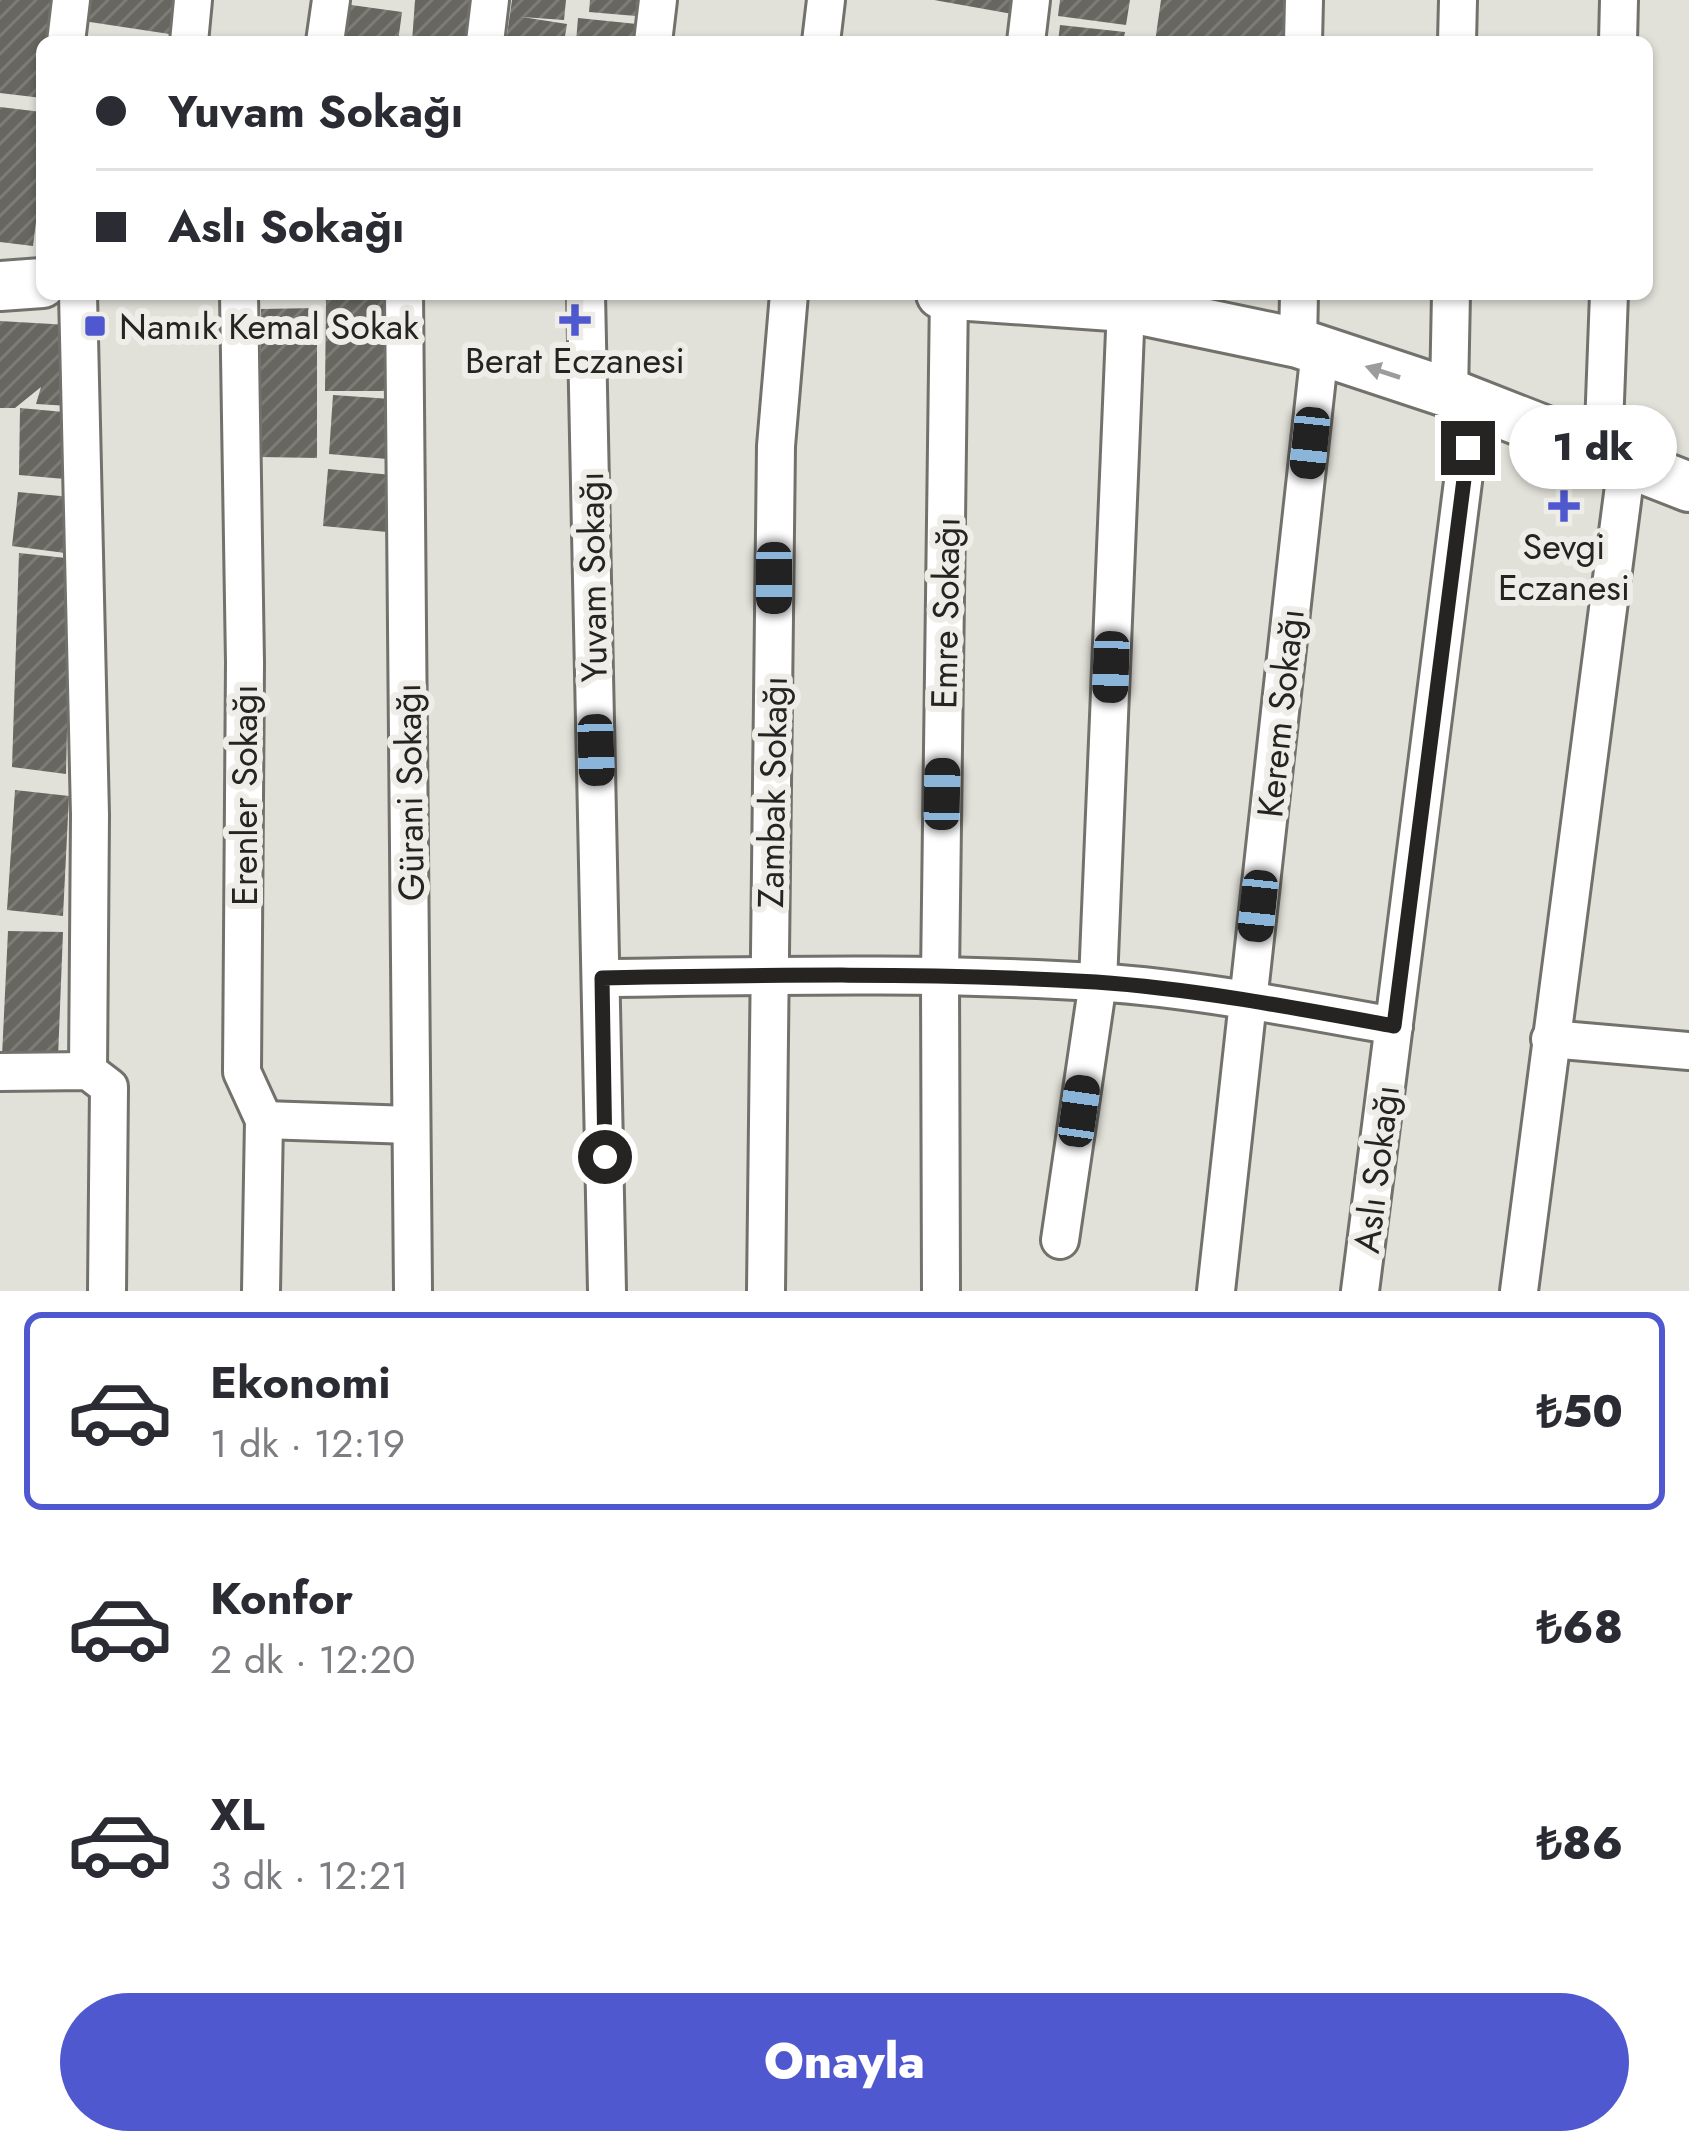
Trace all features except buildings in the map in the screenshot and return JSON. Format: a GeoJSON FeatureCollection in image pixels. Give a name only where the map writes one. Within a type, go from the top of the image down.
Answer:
{"type":"FeatureCollection","features":[{"type":"Feature","properties":{"kind":"main road"},"geometry":{"type":"LineString","coordinates":[[1035,300],[1126,307],[1309,347],[1461,398],[1689,487]]}},
{"type":"Feature","properties":{"kind":"street"},"geometry":{"type":"LineString","coordinates":[[67,36],[70,0]]}},
{"type":"Feature","properties":{"kind":"street"},"geometry":{"type":"LineString","coordinates":[[190,36],[193,0]]}},
{"type":"Feature","properties":{"kind":"street"},"geometry":{"type":"LineString","coordinates":[[326,36],[331,0]]}},
{"type":"Feature","properties":{"kind":"street"},"geometry":{"type":"LineString","coordinates":[[486,36],[490,0]]}},
{"type":"Feature","properties":{"kind":"street"},"geometry":{"type":"LineString","coordinates":[[654,36],[658,0]]}},
{"type":"Feature","properties":{"kind":"street"},"geometry":{"type":"LineString","coordinates":[[821,36],[826,0]]}},
{"type":"Feature","properties":{"kind":"street"},"geometry":{"type":"LineString","coordinates":[[1027,36],[1031,0]]}},
{"type":"Feature","properties":{"kind":"street"},"geometry":{"type":"LineString","coordinates":[[1303,36],[1304,0]]}},
{"type":"Feature","properties":{"kind":"street"},"geometry":{"type":"LineString","coordinates":[[1457,36],[1458,0]]}},
{"type":"Feature","properties":{"kind":"street"},"geometry":{"type":"LineString","coordinates":[[1618,36],[1619,0]]}},
{"type":"Feature","properties":{"kind":"street"},"geometry":{"type":"LineString","coordinates":[[42,300],[90,815],[88,1071]]}},
{"type":"Feature","properties":{"kind":"street","name":"Erenler Sokağı"},"geometry":{"type":"LineString","coordinates":[[239,300],[242,1072],[264,1120],[261,1291]]}},
{"type":"Feature","properties":{"kind":"street","name":"Gürani Sokağı"},"geometry":{"type":"LineString","coordinates":[[404,300],[413,1291]]}},
{"type":"Feature","properties":{"kind":"street","name":"Yuvam Sokağı"},"geometry":{"type":"LineString","coordinates":[[586,300],[607,1291]]}},
{"type":"Feature","properties":{"kind":"street","name":"Zambak Sokağı"},"geometry":{"type":"LineString","coordinates":[[766,1291],[776,446],[788,300]]}},
{"type":"Feature","properties":{"kind":"street","name":"Emre Sokağı"},"geometry":{"type":"LineString","coordinates":[[940,1291],[940,976],[970,300]]}},
{"type":"Feature","properties":{"kind":"street","name":"Kerem Sokağı"},"geometry":{"type":"LineString","coordinates":[[1216,1291],[1309,347],[1300,300]]}},
{"type":"Feature","properties":{"kind":"street","name":"Aslı Sokağı"},"geometry":{"type":"LineString","coordinates":[[1360,1291],[1394,1026],[1461,398],[1452,300]]}},
{"type":"Feature","properties":{"kind":"street"},"geometry":{"type":"LineString","coordinates":[[1519,1291],[1615,459],[1609,300]]}},
{"type":"Feature","properties":{"kind":"street"},"geometry":{"type":"LineString","coordinates":[[1060,1240],[1098,982],[1126,307]]}},
{"type":"Feature","properties":{"kind":"street"},"geometry":{"type":"LineString","coordinates":[[602,978],[940,976],[1098,982],[1248,999],[1394,1026]]}},
{"type":"Feature","properties":{"kind":"street"},"geometry":{"type":"LineString","coordinates":[[1550,1039],[1689,1051]]}},
{"type":"Feature","properties":{"kind":"street"},"geometry":{"type":"LineString","coordinates":[[0,1072],[88,1071],[109,1087],[107,1291]]}},
{"type":"Feature","properties":{"kind":"street"},"geometry":{"type":"LineString","coordinates":[[264,1120],[411,1125]]}},
{"type":"Feature","properties":{"kind":"place","name":"Berat Eczanesi"},"geometry":{"type":"Point","coordinates":[575,320]}},
{"type":"Feature","properties":{"kind":"place","name":"Namık Kemal Sokak"},"geometry":{"type":"Point","coordinates":[95,326]}},
{"type":"Feature","properties":{"kind":"place","name":"Sevgi Eczanesi"},"geometry":{"type":"Point","coordinates":[1564,506]}},
{"type":"Feature","properties":{"kind":"route"},"geometry":{"type":"LineString","coordinates":[[605,1157],[602,978],[940,976],[1098,982],[1248,999],[1394,1026],[1468,448]]}}]}
